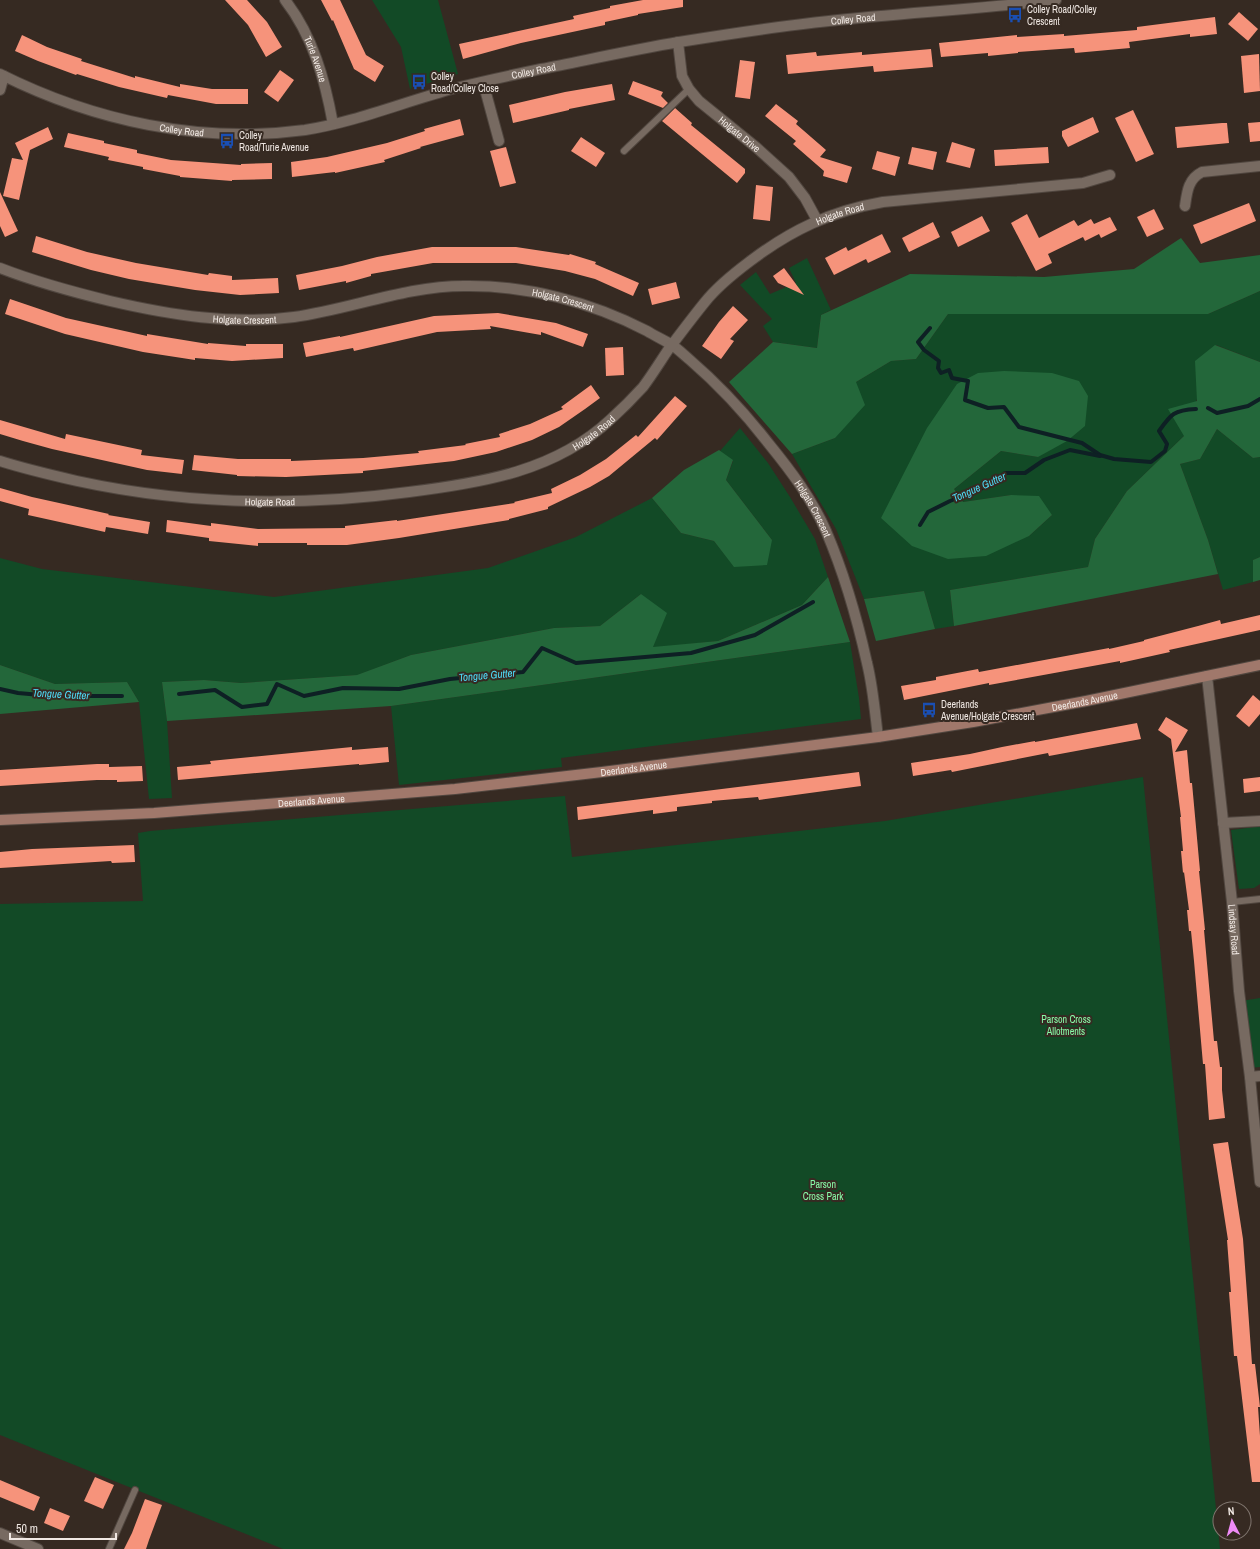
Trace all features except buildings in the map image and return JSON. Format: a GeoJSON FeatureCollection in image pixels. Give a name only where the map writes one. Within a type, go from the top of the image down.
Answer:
{"type":"FeatureCollection","features":[{"type":"Feature","properties":{"kind":"street","name":"Turie Avenue"},"geometry":{"type":"LineString","coordinates":[[285,0],[294,12],[308,37],[320,66],[328,96],[333,124]]}},
{"type":"Feature","properties":{"kind":"street","name":"Colley Road"},"geometry":{"type":"LineString","coordinates":[[2,75],[74,106],[116,118],[161,128],[202,133],[239,134],[299,130],[333,124],[423,97],[483,82],[678,42],[827,21],[1056,0]]}},
{"type":"Feature","properties":{"kind":"street","name":"Holgate Drive"},"geometry":{"type":"LineString","coordinates":[[678,42],[682,76],[689,89],[699,101],[757,148],[789,177],[805,198],[817,220]]}},
{"type":"Feature","properties":{"kind":"street"},"geometry":{"type":"LineString","coordinates":[[0,90],[2,75]]}},
{"type":"Feature","properties":{"kind":"street"},"geometry":{"type":"LineString","coordinates":[[483,82],[499,142]]}},
{"type":"Feature","properties":{"kind":"street"},"geometry":{"type":"LineString","coordinates":[[1184,206],[1189,185],[1194,176],[1202,172],[1260,166]]}},
{"type":"Feature","properties":{"kind":"street","name":"Holgate Road"},"geometry":{"type":"LineString","coordinates":[[0,461],[111,489],[188,499],[252,502],[300,502],[378,496],[429,490],[521,471],[546,462],[568,450],[610,420],[644,386],[672,345],[706,300],[731,275],[779,240],[817,220],[860,206],[883,202],[1083,183],[1110,175]]}},
{"type":"Feature","properties":{"kind":"street","name":"Holgate Crescent"},"geometry":{"type":"LineString","coordinates":[[0,268],[68,292],[152,311],[219,319],[290,317],[327,312],[427,288],[499,286],[552,296],[600,311],[634,325],[672,345],[705,373],[730,398],[761,433],[788,467],[806,494],[825,528],[840,567],[868,665],[878,737]]}},
{"type":"Feature","properties":{"kind":"street","name":"Deerlands Avenue"},"geometry":{"type":"LineString","coordinates":[[0,820],[154,813],[455,789],[602,772],[878,737],[973,722],[1260,665]]}},
{"type":"Feature","properties":{"kind":"street","name":"Lindsay Road"},"geometry":{"type":"LineString","coordinates":[[1207,676],[1232,902],[1239,991],[1255,1077],[1260,1182]]}},
{"type":"Feature","properties":{"kind":"street"},"geometry":{"type":"LineString","coordinates":[[1223,823],[1260,821]]}},
{"type":"Feature","properties":{"kind":"street"},"geometry":{"type":"LineString","coordinates":[[0,1533],[38,1549]]}},
{"type":"Feature","properties":{"kind":"lane"},"geometry":{"type":"LineString","coordinates":[[624,151],[689,89]]}},
{"type":"Feature","properties":{"kind":"lane"},"geometry":{"type":"LineString","coordinates":[[1232,902],[1260,899]]}},
{"type":"Feature","properties":{"kind":"lane"},"geometry":{"type":"LineString","coordinates":[[109,1549],[135,1490]]}},
{"type":"Feature","properties":{"kind":"green space"},"geometry":{"type":"Polygon","coordinates":[[[372,0],[438,0],[458,74],[410,89],[401,47],[372,0]]]}},
{"type":"Feature","properties":{"kind":"green space"},"geometry":{"type":"Polygon","coordinates":[[[1181,238],[1200,263],[1260,255],[1260,291],[1208,314],[948,314],[916,359],[891,361],[856,382],[865,405],[835,438],[792,454],[729,382],[773,342],[817,348],[821,315],[910,274],[1044,277],[1134,269],[1181,238]]]}},
{"type":"Feature","properties":{"kind":"green space"},"geometry":{"type":"Polygon","coordinates":[[[807,258],[831,310],[821,315],[817,348],[773,342],[763,326],[772,319],[740,285],[756,272],[770,294],[796,283],[789,268],[807,258]]]}},
{"type":"Feature","properties":{"kind":"green space"},"geometry":{"type":"Polygon","coordinates":[[[1260,291],[1260,362],[1216,345],[1184,436],[1127,491],[1095,539],[1088,567],[950,590],[954,626],[935,629],[924,591],[864,599],[836,529],[792,454],[835,438],[856,382],[891,361],[916,359],[948,314],[1208,314],[1260,291]],[[1088,396],[881,518],[1029,536],[1052,515],[1011,495],[963,502],[954,489],[1001,451],[1038,457],[1088,396]]]}},
{"type":"Feature","properties":{"kind":"green space"},"geometry":{"type":"Polygon","coordinates":[[[1215,345],[1260,362],[1260,457],[1253,458],[1217,429],[1200,459],[1180,464],[1208,540],[1218,574],[954,626],[950,590],[1088,567],[1095,539],[1127,491],[1184,436],[1168,409],[1197,401],[1195,361],[1215,345]]]}},
{"type":"Feature","properties":{"kind":"green space"},"geometry":{"type":"Polygon","coordinates":[[[1004,371],[1052,373],[1079,381],[1088,396],[1085,426],[1067,441],[1038,457],[1001,451],[954,489],[963,502],[1011,495],[1039,496],[1052,515],[1029,536],[986,556],[948,559],[912,546],[881,518],[927,428],[957,384],[978,373],[1004,371]]]}},
{"type":"Feature","properties":{"kind":"green space"},"geometry":{"type":"Polygon","coordinates":[[[740,428],[768,463],[815,539],[828,577],[802,605],[718,641],[653,648],[641,594],[600,626],[554,628],[411,655],[358,675],[241,683],[204,680],[162,682],[167,721],[172,798],[149,799],[139,702],[127,682],[55,684],[0,665],[0,558],[42,569],[274,597],[488,568],[576,537],[652,498],[681,533],[714,541],[734,566],[772,540],[726,480],[733,461],[720,451],[740,428]]]}},
{"type":"Feature","properties":{"kind":"green space"},"geometry":{"type":"Polygon","coordinates":[[[1217,429],[1253,458],[1260,457],[1260,557],[1253,560],[1253,582],[1223,590],[1208,540],[1180,464],[1200,459],[1217,429]]]}},
{"type":"Feature","properties":{"kind":"green space"},"geometry":{"type":"Polygon","coordinates":[[[719,450],[733,460],[726,480],[772,540],[767,565],[734,567],[714,541],[681,533],[652,498],[684,470],[719,450]]]}},
{"type":"Feature","properties":{"kind":"green space"},"geometry":{"type":"Polygon","coordinates":[[[1260,557],[1260,580],[1253,582],[1253,560],[1260,557]]]}},
{"type":"Feature","properties":{"kind":"green space"},"geometry":{"type":"Polygon","coordinates":[[[828,577],[850,642],[391,706],[167,721],[162,682],[204,680],[241,683],[357,675],[411,655],[554,628],[600,626],[641,594],[667,613],[653,647],[718,641],[802,605],[828,577]]]}},
{"type":"Feature","properties":{"kind":"green space"},"geometry":{"type":"Polygon","coordinates":[[[924,591],[935,629],[876,641],[864,599],[924,591]]]}},
{"type":"Feature","properties":{"kind":"green space"},"geometry":{"type":"Polygon","coordinates":[[[850,642],[861,719],[561,758],[562,767],[399,785],[391,706],[850,642]]]}},
{"type":"Feature","properties":{"kind":"green space"},"geometry":{"type":"Polygon","coordinates":[[[0,665],[55,684],[127,682],[139,702],[0,714],[0,665]]]}},
{"type":"Feature","properties":{"kind":"green space","name":"Parson Cross Park"},"geometry":{"type":"Polygon","coordinates":[[[1143,777],[1215,1501],[1212,1501],[1212,1541],[1219,1541],[1220,1549],[283,1549],[0,1435],[0,904],[143,901],[138,833],[150,831],[565,796],[572,857],[885,821],[1143,777]]]}},
{"type":"Feature","properties":{"kind":"green space"},"geometry":{"type":"Polygon","coordinates":[[[1260,827],[1260,884],[1254,888],[1239,889],[1231,830],[1260,827]]]}},
{"type":"Feature","properties":{"kind":"green space"},"geometry":{"type":"Polygon","coordinates":[[[1260,998],[1260,1067],[1249,1068],[1241,1001],[1260,998]]]}},
{"type":"Feature","properties":{"kind":"waterway"},"geometry":{"type":"LineString","coordinates":[[930,328],[918,342],[924,350],[939,361],[938,368],[941,373],[949,370],[952,378],[968,381],[965,400],[988,408],[1004,407],[1019,427],[1082,443],[1100,455],[1114,459],[1151,462],[1165,451],[1167,444],[1159,431],[1170,417],[1183,410],[1196,409]]}},
{"type":"Feature","properties":{"kind":"waterway"},"geometry":{"type":"LineString","coordinates":[[1208,408],[1217,413],[1248,406],[1260,399]]}},
{"type":"Feature","properties":{"kind":"waterway","name":"Tongue Gutter"},"geometry":{"type":"LineString","coordinates":[[920,525],[928,512],[950,501],[988,486],[1005,473],[1025,473],[1044,460],[1070,450],[1100,456]]}},
{"type":"Feature","properties":{"kind":"waterway","name":"Tongue Gutter"},"geometry":{"type":"LineString","coordinates":[[179,694],[215,690],[242,707],[267,704],[277,684],[304,696],[343,688],[399,689],[450,679],[523,672],[542,648],[576,663],[691,653],[755,635],[813,602]]}},
{"type":"Feature","properties":{"kind":"waterway","name":"Tongue Gutter"},"geometry":{"type":"LineString","coordinates":[[0,689],[18,693],[52,696],[122,696]]}},
{"type":"Feature","properties":{"kind":"place","name":"Colley Road/Colley Crescent"},"geometry":{"type":"Point","coordinates":[1015,15]}},
{"type":"Feature","properties":{"kind":"place","name":"Colley Road/Colley Close"},"geometry":{"type":"Point","coordinates":[419,82]}},
{"type":"Feature","properties":{"kind":"place","name":"Colley Road/Turie Avenue"},"geometry":{"type":"Point","coordinates":[227,141]}},
{"type":"Feature","properties":{"kind":"place","name":"Deerlands Avenue/Holgate Crescent"},"geometry":{"type":"Point","coordinates":[929,710]}},
{"type":"Feature","properties":{"kind":"park label","name":"Parson Cross Allotments"},"geometry":{"type":"Point","coordinates":[1066,1024]}}]}
